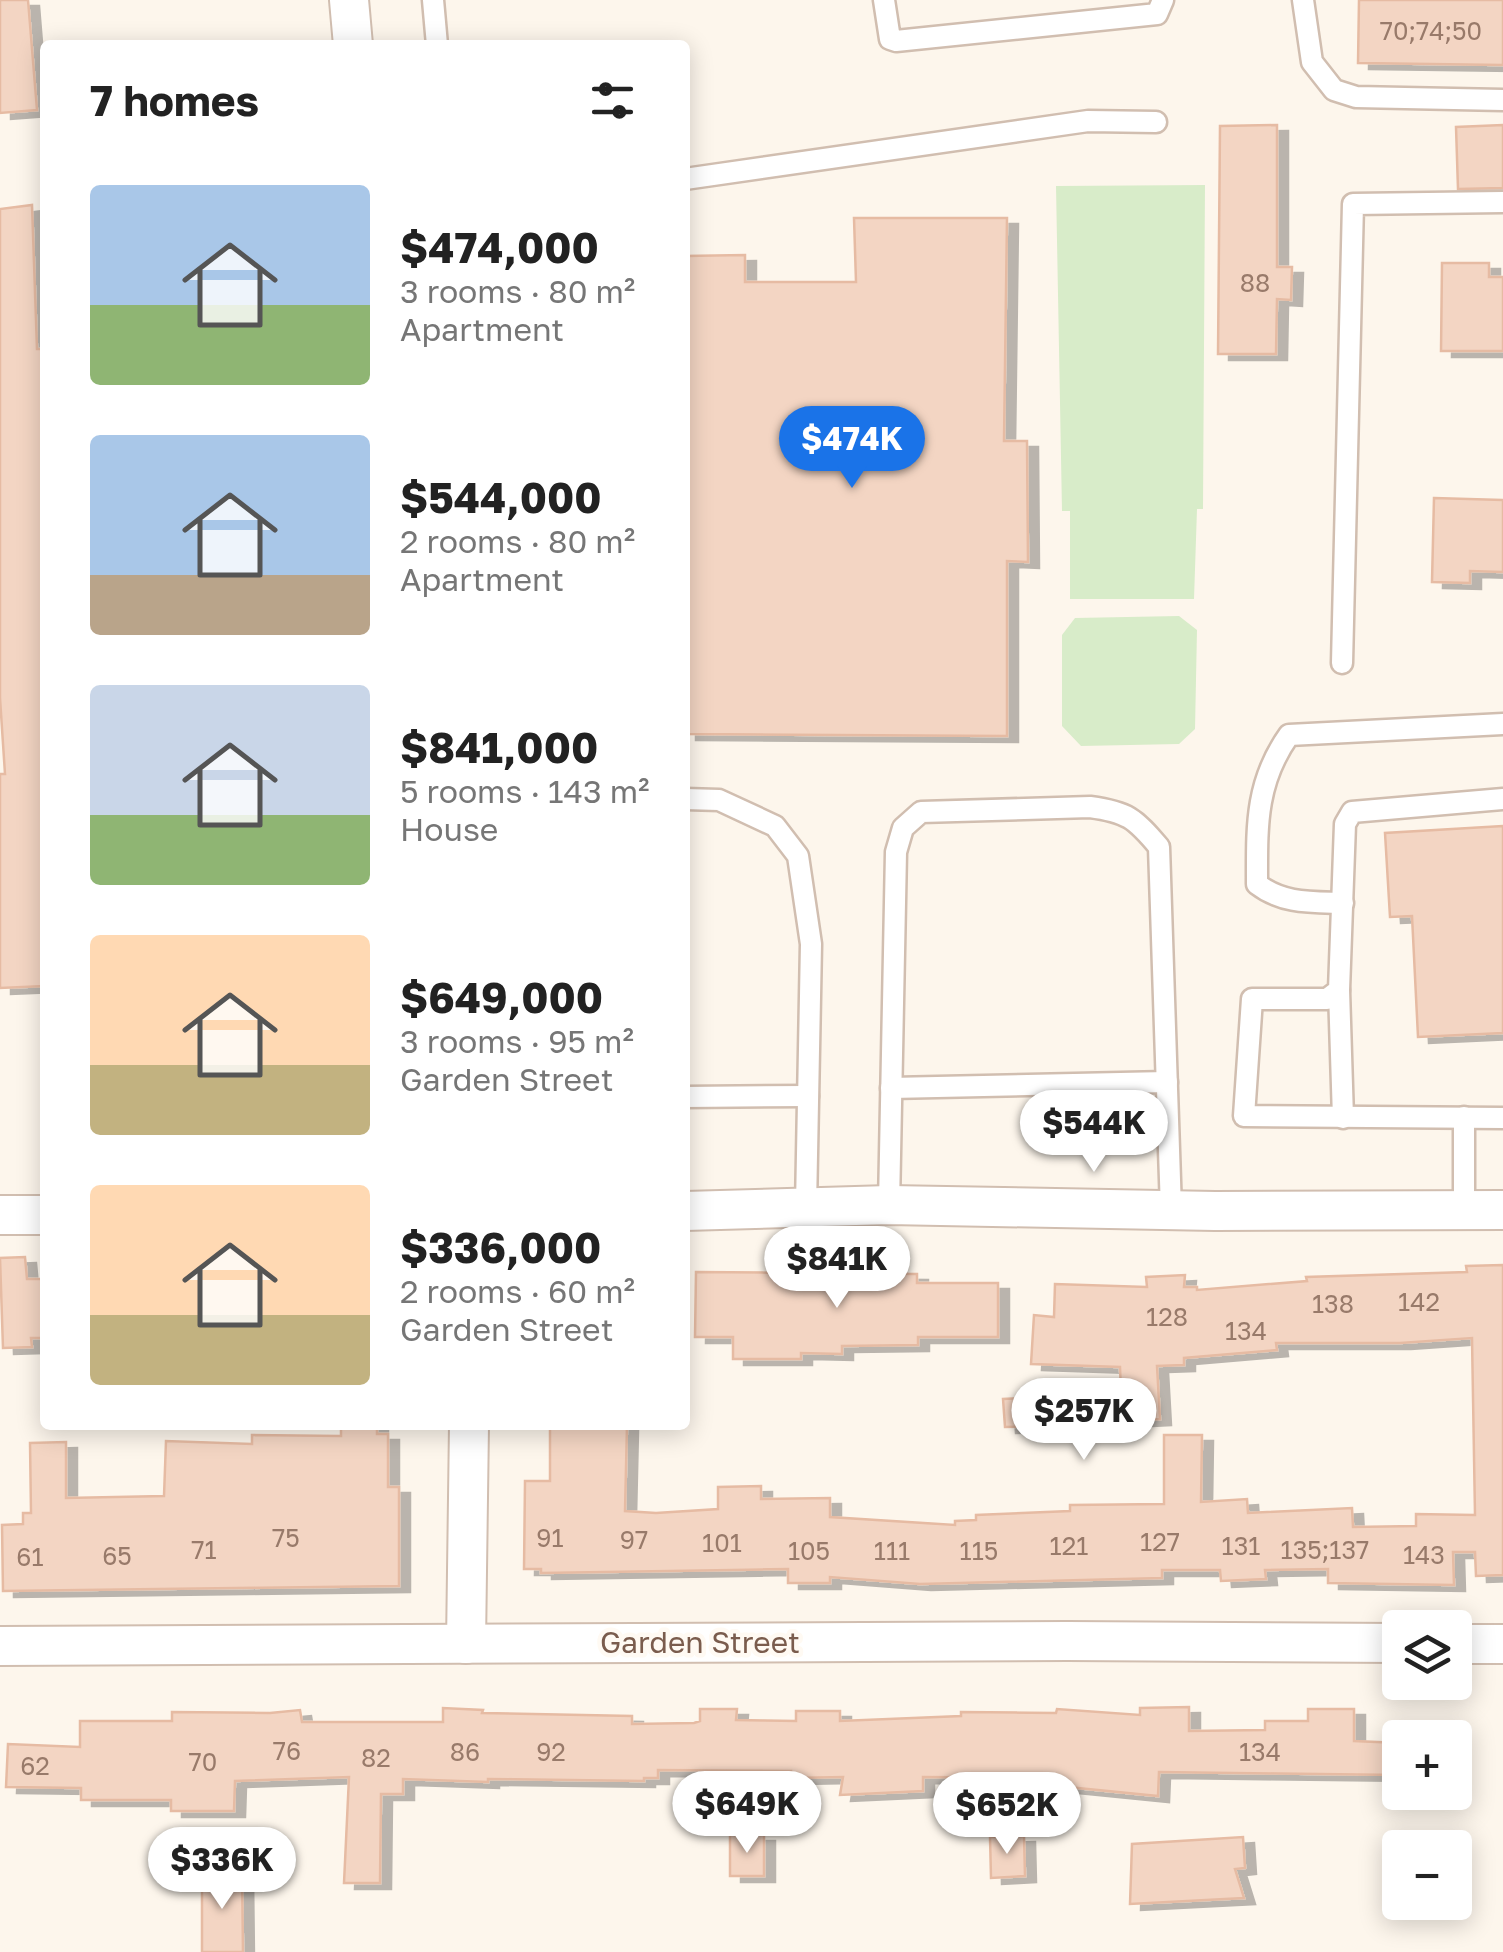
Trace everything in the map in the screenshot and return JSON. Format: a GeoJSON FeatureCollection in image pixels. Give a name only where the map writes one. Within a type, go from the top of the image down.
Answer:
{"type":"FeatureCollection","features":[{"type":"Feature","properties":{"kind":"street"},"geometry":{"type":"LineString","coordinates":[[348,0],[353,40]]}},
{"type":"Feature","properties":{"kind":"street"},"geometry":{"type":"LineString","coordinates":[[690,1211],[889,1204],[1171,1210],[1503,1210]]}},
{"type":"Feature","properties":{"kind":"street"},"geometry":{"type":"LineString","coordinates":[[0,1215],[40,1215]]}},
{"type":"Feature","properties":{"kind":"street"},"geometry":{"type":"LineString","coordinates":[[466,1644],[468,1430]]}},
{"type":"Feature","properties":{"kind":"street","name":"Garden Street"},"geometry":{"type":"LineString","coordinates":[[0,1646],[1382,1644]]}},
{"type":"Feature","properties":{"kind":"street"},"geometry":{"type":"LineString","coordinates":[[1472,1644],[1503,1644]]}},
{"type":"Feature","properties":{"kind":"lane"},"geometry":{"type":"LineString","coordinates":[[432,0],[436,40]]}},
{"type":"Feature","properties":{"kind":"lane"},"geometry":{"type":"LineString","coordinates":[[884,0],[888,33],[896,41],[1157,14],[1163,0]]}},
{"type":"Feature","properties":{"kind":"lane"},"geometry":{"type":"LineString","coordinates":[[1304,0],[1312,62],[1334,90],[1356,97],[1503,100]]}},
{"type":"Feature","properties":{"kind":"lane"},"geometry":{"type":"LineString","coordinates":[[690,178],[1088,121],[1156,122]]}},
{"type":"Feature","properties":{"kind":"lane"},"geometry":{"type":"LineString","coordinates":[[1342,663],[1353,204],[1503,202]]}},
{"type":"Feature","properties":{"kind":"lane"},"geometry":{"type":"LineString","coordinates":[[1342,902],[1290,901],[1257,884],[1258,812],[1274,756],[1290,734],[1503,724]]}},
{"type":"Feature","properties":{"kind":"lane"},"geometry":{"type":"LineString","coordinates":[[690,799],[719,800],[775,826],[798,856],[811,944],[806,1207]]}},
{"type":"Feature","properties":{"kind":"lane"},"geometry":{"type":"LineString","coordinates":[[1343,1118],[1339,990],[1345,824],[1352,812],[1503,800]]}},
{"type":"Feature","properties":{"kind":"lane"},"geometry":{"type":"LineString","coordinates":[[889,1204],[896,852],[903,828],[921,812],[1090,807],[1118,811],[1138,821],[1159,847],[1171,1210]]}},
{"type":"Feature","properties":{"kind":"lane"},"geometry":{"type":"LineString","coordinates":[[1339,990],[1327,1000],[1252,999],[1244,1116],[1503,1118]]}},
{"type":"Feature","properties":{"kind":"lane"},"geometry":{"type":"LineString","coordinates":[[891,1088],[1166,1082]]}},
{"type":"Feature","properties":{"kind":"lane"},"geometry":{"type":"LineString","coordinates":[[690,1096],[808,1096]]}},
{"type":"Feature","properties":{"kind":"lane"},"geometry":{"type":"LineString","coordinates":[[1464,1117],[1464,1209]]}},
{"type":"Feature","properties":{"kind":"green space"},"geometry":{"type":"Polygon","coordinates":[[[1205,185],[1203,509],[1197,509],[1194,599],[1070,599],[1070,511],[1062,511],[1056,186],[1205,185]]]}},
{"type":"Feature","properties":{"kind":"green space"},"geometry":{"type":"Polygon","coordinates":[[[1179,616],[1197,630],[1195,729],[1179,744],[1081,746],[1062,726],[1062,635],[1075,618],[1179,616]]]}},
{"type":"Feature","properties":{"kind":"building"},"geometry":{"type":"Polygon","coordinates":[[[0,0],[28,0],[37,110],[0,113],[0,0]]]}},
{"type":"Feature","properties":{"kind":"building"},"geometry":{"type":"Polygon","coordinates":[[[1359,0],[1503,0],[1503,65],[1358,63],[1359,0]]]}},
{"type":"Feature","properties":{"kind":"building"},"geometry":{"type":"Polygon","coordinates":[[[1277,125],[1277,267],[1292,267],[1291,300],[1277,299],[1276,354],[1218,354],[1220,126],[1277,125]]]}},
{"type":"Feature","properties":{"kind":"building"},"geometry":{"type":"Polygon","coordinates":[[[1503,125],[1503,188],[1458,189],[1456,127],[1503,125]]]}},
{"type":"Feature","properties":{"kind":"building"},"geometry":{"type":"Polygon","coordinates":[[[32,205],[40,349],[40,986],[0,988],[0,774],[5,774],[0,698],[0,209],[32,205]]]}},
{"type":"Feature","properties":{"kind":"building"},"geometry":{"type":"Polygon","coordinates":[[[854,218],[1007,218],[1004,441],[1027,441],[1028,562],[1007,561],[1007,736],[690,734],[690,256],[745,255],[745,282],[856,282],[854,218]]]}},
{"type":"Feature","properties":{"kind":"building"},"geometry":{"type":"Polygon","coordinates":[[[1442,263],[1489,263],[1489,277],[1503,277],[1503,351],[1441,351],[1442,263]]]}},
{"type":"Feature","properties":{"kind":"building"},"geometry":{"type":"Polygon","coordinates":[[[1434,498],[1503,500],[1503,572],[1470,571],[1470,583],[1432,582],[1434,498]]]}},
{"type":"Feature","properties":{"kind":"building"},"geometry":{"type":"Polygon","coordinates":[[[1503,826],[1503,1033],[1418,1037],[1412,916],[1390,917],[1385,833],[1503,826]]]}},
{"type":"Feature","properties":{"kind":"building"},"geometry":{"type":"Polygon","coordinates":[[[25,1257],[27,1279],[40,1279],[40,1338],[31,1338],[32,1347],[3,1348],[0,1258],[25,1257]]]}},
{"type":"Feature","properties":{"kind":"building"},"geometry":{"type":"Polygon","coordinates":[[[1503,1265],[1503,1575],[1476,1576],[1475,1552],[1453,1552],[1454,1585],[1328,1583],[1328,1569],[1265,1570],[1266,1579],[1221,1581],[1220,1570],[1162,1570],[1162,1578],[920,1584],[830,1577],[830,1583],[788,1583],[788,1569],[541,1573],[541,1569],[524,1569],[525,1481],[550,1481],[550,1430],[627,1430],[625,1511],[718,1509],[718,1487],[761,1486],[761,1499],[830,1498],[830,1517],[955,1525],[955,1521],[976,1520],[976,1515],[1070,1511],[1070,1505],[1164,1504],[1164,1435],[1202,1435],[1201,1502],[1247,1499],[1248,1513],[1352,1508],[1353,1527],[1416,1526],[1416,1514],[1475,1515],[1472,1338],[1400,1343],[1276,1343],[1277,1350],[1184,1358],[1184,1365],[1157,1366],[1160,1419],[1122,1421],[1120,1367],[1031,1364],[1034,1315],[1054,1317],[1055,1284],[1147,1287],[1146,1277],[1185,1275],[1184,1287],[1197,1290],[1307,1281],[1306,1277],[1467,1272],[1466,1266],[1503,1265]]]}},
{"type":"Feature","properties":{"kind":"building"},"geometry":{"type":"Polygon","coordinates":[[[696,1272],[917,1274],[917,1283],[998,1283],[998,1337],[918,1337],[918,1345],[842,1346],[842,1354],[801,1353],[801,1359],[733,1359],[733,1337],[695,1337],[696,1272]]]}},
{"type":"Feature","properties":{"kind":"building"},"geometry":{"type":"Polygon","coordinates":[[[1057,1396],[1058,1426],[1005,1427],[1003,1399],[1057,1396]]]}},
{"type":"Feature","properties":{"kind":"building"},"geometry":{"type":"Polygon","coordinates":[[[341,1430],[377,1430],[377,1434],[388,1434],[388,1487],[399,1487],[399,1586],[3,1591],[2,1525],[23,1524],[23,1513],[31,1513],[30,1443],[66,1442],[66,1498],[164,1496],[166,1441],[252,1444],[252,1435],[341,1436],[341,1430]]]}},
{"type":"Feature","properties":{"kind":"building"},"geometry":{"type":"Polygon","coordinates":[[[1189,1707],[1189,1731],[1265,1730],[1265,1721],[1308,1721],[1308,1709],[1354,1709],[1354,1741],[1382,1742],[1382,1775],[1159,1772],[1158,1796],[1058,1786],[1058,1778],[923,1777],[923,1791],[840,1795],[843,1777],[791,1778],[791,1771],[658,1770],[658,1778],[644,1781],[403,1779],[403,1794],[381,1794],[380,1883],[344,1883],[349,1777],[235,1781],[234,1811],[171,1811],[171,1800],[81,1800],[81,1788],[6,1787],[8,1744],[80,1747],[80,1721],[172,1721],[172,1712],[300,1710],[302,1722],[443,1722],[443,1708],[483,1710],[482,1713],[632,1716],[632,1724],[694,1723],[700,1721],[700,1709],[737,1709],[736,1720],[796,1721],[796,1711],[840,1711],[840,1721],[961,1716],[961,1712],[1056,1713],[1057,1709],[1140,1715],[1140,1708],[1189,1707]]]}},
{"type":"Feature","properties":{"kind":"building"},"geometry":{"type":"Polygon","coordinates":[[[730,1835],[764,1835],[764,1876],[730,1876],[730,1835]]]}},
{"type":"Feature","properties":{"kind":"building"},"geometry":{"type":"Polygon","coordinates":[[[1024,1836],[1025,1876],[991,1878],[990,1837],[1024,1836]]]}},
{"type":"Feature","properties":{"kind":"building"},"geometry":{"type":"Polygon","coordinates":[[[1243,1837],[1245,1868],[1235,1869],[1244,1898],[1130,1904],[1132,1844],[1243,1837]]]}},
{"type":"Feature","properties":{"kind":"building"},"geometry":{"type":"Polygon","coordinates":[[[242,1871],[243,1952],[202,1952],[202,1872],[242,1871]]]}}]}
